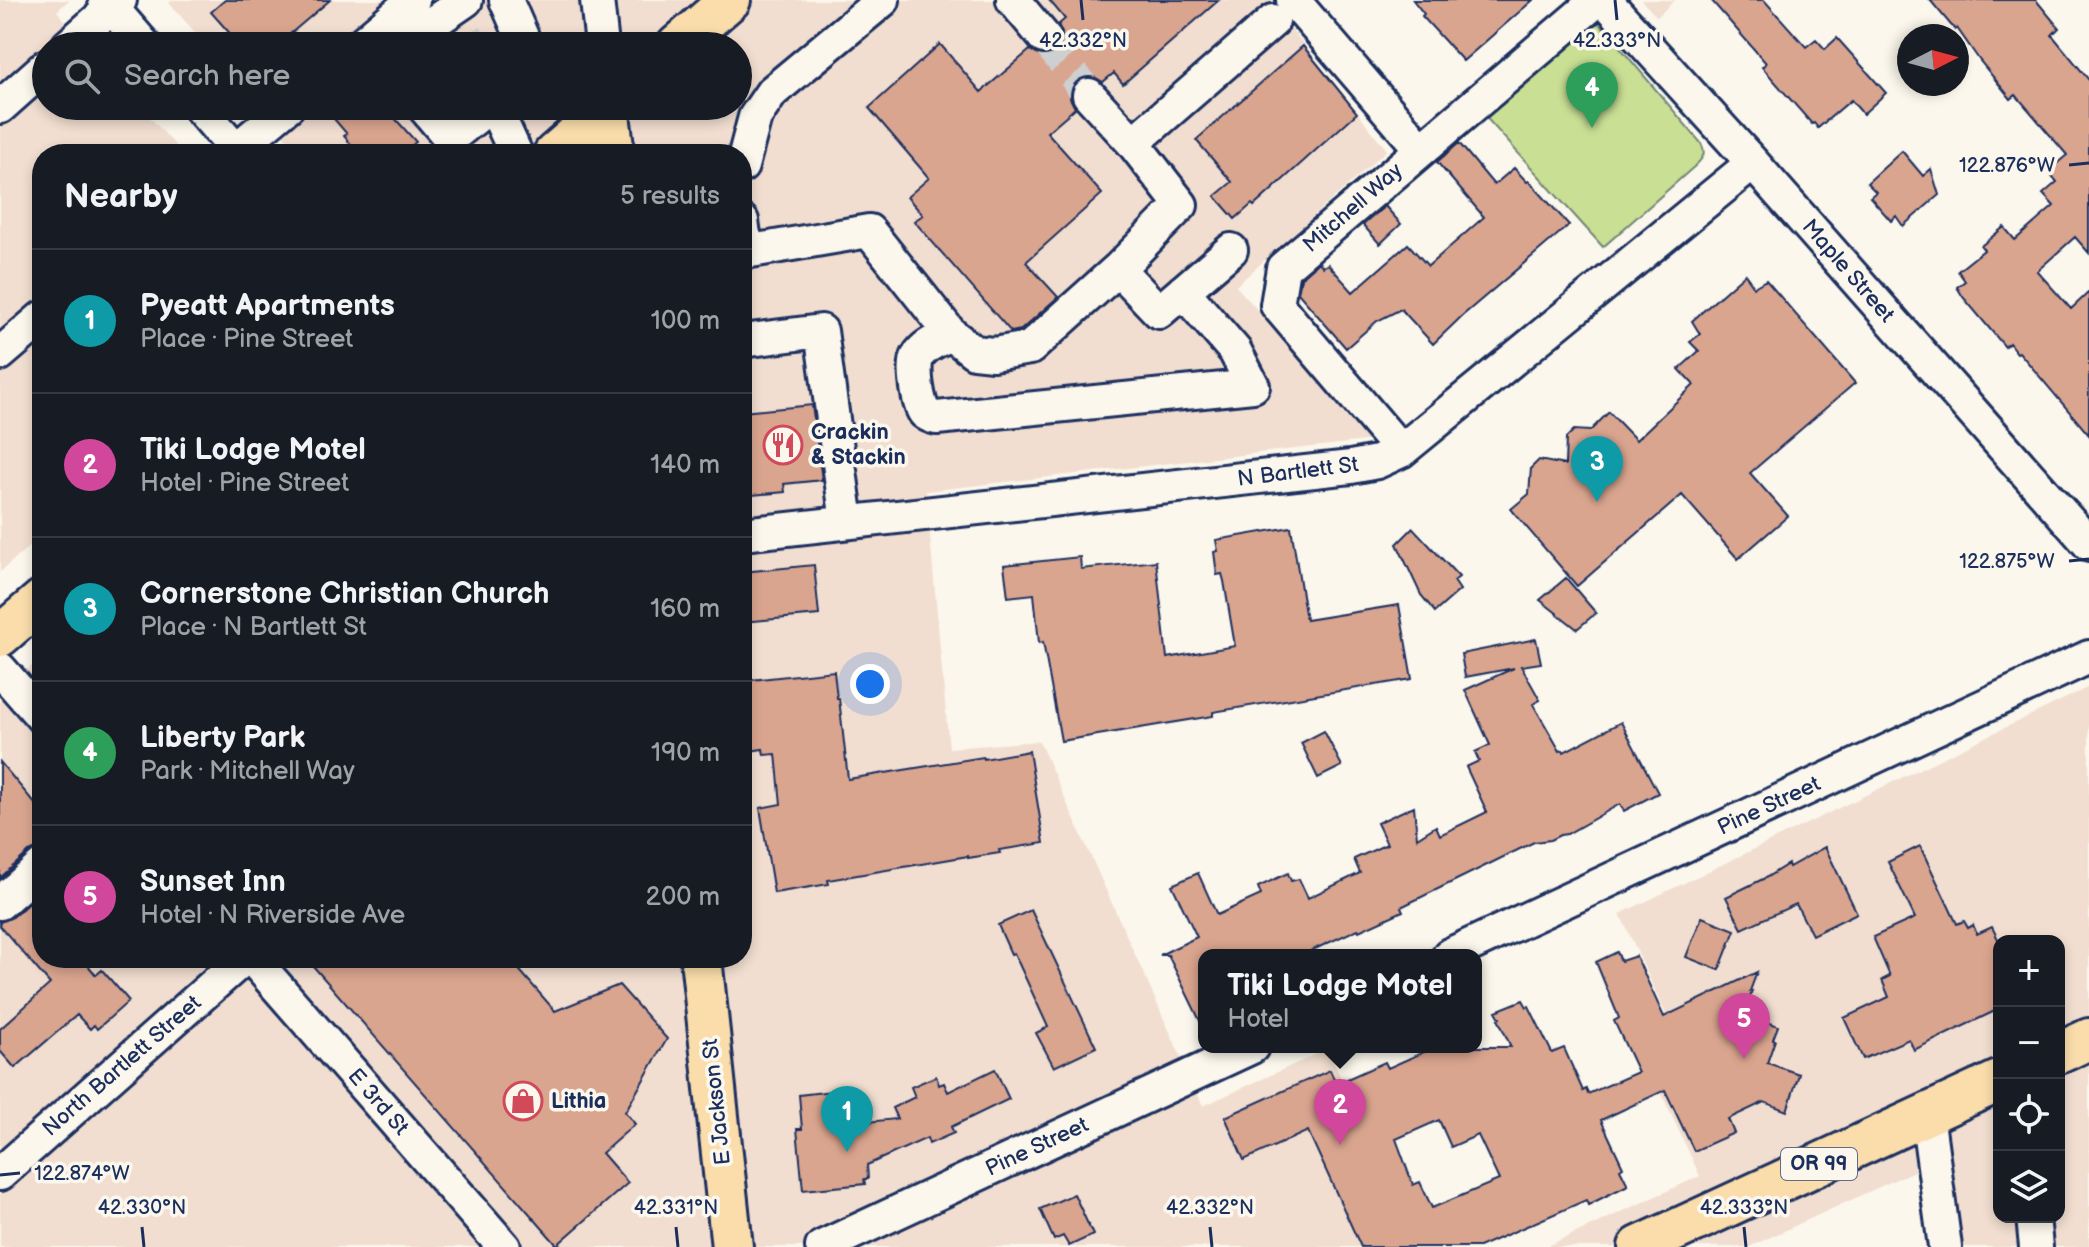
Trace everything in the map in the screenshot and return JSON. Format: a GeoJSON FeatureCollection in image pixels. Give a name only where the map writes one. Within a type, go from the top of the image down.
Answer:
{"type":"FeatureCollection","features":[{"type":"Feature","properties":{"kind":"main road"},"geometry":{"type":"LineString","coordinates":[[693,32],[730,0]]}},
{"type":"Feature","properties":{"kind":"main road"},"geometry":{"type":"LineString","coordinates":[[565,144],[593,120]]}},
{"type":"Feature","properties":{"kind":"main road"},"geometry":{"type":"LineString","coordinates":[[610,120],[613,144]]}},
{"type":"Feature","properties":{"kind":"main road"},"geometry":{"type":"LineString","coordinates":[[0,636],[32,609]]}},
{"type":"Feature","properties":{"kind":"main road","name":"E Jackson St"},"geometry":{"type":"LineString","coordinates":[[702,968],[732,1247]]}},
{"type":"Feature","properties":{"kind":"main road"},"geometry":{"type":"LineString","coordinates":[[2065,1050],[2089,1039]]}},
{"type":"Feature","properties":{"kind":"main road","name":"OR 99"},"geometry":{"type":"LineString","coordinates":[[1639,1247],[1993,1084]]}},
{"type":"Feature","properties":{"kind":"street"},"geometry":{"type":"LineString","coordinates":[[506,0],[520,32]]}},
{"type":"Feature","properties":{"kind":"street"},"geometry":{"type":"LineString","coordinates":[[597,0],[600,32]]}},
{"type":"Feature","properties":{"kind":"street"},"geometry":{"type":"LineString","coordinates":[[748,144],[755,117],[772,92],[883,0]]}},
{"type":"Feature","properties":{"kind":"street"},"geometry":{"type":"LineString","coordinates":[[1013,0],[1044,37]]}},
{"type":"Feature","properties":{"kind":"street","name":"Mitchell Way"},"geometry":{"type":"LineString","coordinates":[[1401,451],[1277,305],[1283,268],[1597,0]]}},
{"type":"Feature","properties":{"kind":"street","name":"Maple Street"},"geometry":{"type":"LineString","coordinates":[[1605,0],[2089,544]]}},
{"type":"Feature","properties":{"kind":"street"},"geometry":{"type":"LineString","coordinates":[[82,32],[112,3],[134,32]]}},
{"type":"Feature","properties":{"kind":"street"},"geometry":{"type":"LineString","coordinates":[[1133,143],[1283,11],[1421,149]]}},
{"type":"Feature","properties":{"kind":"street"},"geometry":{"type":"LineString","coordinates":[[387,32],[411,20],[463,13]]}},
{"type":"Feature","properties":{"kind":"street"},"geometry":{"type":"LineString","coordinates":[[0,107],[32,78]]}},
{"type":"Feature","properties":{"kind":"street"},"geometry":{"type":"LineString","coordinates":[[752,241],[869,231],[951,334],[974,352],[993,354],[1030,348],[1118,269],[1181,205],[1133,143],[1089,95]]}},
{"type":"Feature","properties":{"kind":"street"},"geometry":{"type":"LineString","coordinates":[[209,120],[229,144]]}},
{"type":"Feature","properties":{"kind":"street"},"geometry":{"type":"LineString","coordinates":[[246,144],[273,120]]}},
{"type":"Feature","properties":{"kind":"street"},"geometry":{"type":"LineString","coordinates":[[435,120],[450,138],[474,120]]}},
{"type":"Feature","properties":{"kind":"street"},"geometry":{"type":"LineString","coordinates":[[499,120],[511,144]]}},
{"type":"Feature","properties":{"kind":"street","name":"N Bartlett St"},"geometry":{"type":"LineString","coordinates":[[752,533],[1377,462],[1401,451],[1753,163]]}},
{"type":"Feature","properties":{"kind":"street"},"geometry":{"type":"LineString","coordinates":[[1118,269],[1159,312],[1231,250]]}},
{"type":"Feature","properties":{"kind":"street"},"geometry":{"type":"LineString","coordinates":[[951,334],[927,345],[915,361],[919,402],[923,411],[937,418],[1253,386],[1235,351],[1183,291]]}},
{"type":"Feature","properties":{"kind":"street"},"geometry":{"type":"LineString","coordinates":[[0,354],[32,327]]}},
{"type":"Feature","properties":{"kind":"street"},"geometry":{"type":"LineString","coordinates":[[752,340],[821,331],[847,522]]}},
{"type":"Feature","properties":{"kind":"street","name":"Pine Street"},"geometry":{"type":"LineString","coordinates":[[1462,949],[2089,657]]}},
{"type":"Feature","properties":{"kind":"street"},"geometry":{"type":"LineString","coordinates":[[0,669],[32,706]]}},
{"type":"Feature","properties":{"kind":"street"},"geometry":{"type":"LineString","coordinates":[[0,903],[32,875]]}},
{"type":"Feature","properties":{"kind":"street","name":"North Bartlett Street"},"geometry":{"type":"LineString","coordinates":[[0,1174],[233,968]]}},
{"type":"Feature","properties":{"kind":"street","name":"E 3rd St"},"geometry":{"type":"LineString","coordinates":[[261,968],[504,1247]]}},
{"type":"Feature","properties":{"kind":"street","name":"Pine Street"},"geometry":{"type":"LineString","coordinates":[[822,1247],[1239,1053]]}},
{"type":"Feature","properties":{"kind":"street"},"geometry":{"type":"LineString","coordinates":[[1927,1114],[1945,1247]]}},
{"type":"Feature","properties":{"kind":"street"},"geometry":{"type":"LineString","coordinates":[[2034,1223],[2036,1247]]}},
{"type":"Feature","properties":{"kind":"shaded area"},"geometry":{"type":"Polygon","coordinates":[[[0,0],[69,0],[57,11],[75,32],[32,32],[32,120],[153,120],[174,144],[32,144],[32,544],[0,572],[0,0]]]}},
{"type":"Feature","properties":{"kind":"shaded area"},"geometry":{"type":"Polygon","coordinates":[[[173,0],[1280,0],[1294,16],[1292,30],[1387,150],[1236,286],[1374,440],[926,491],[949,748],[1039,741],[1203,1106],[1319,1053],[1330,1053],[1416,1247],[0,1247],[0,694],[32,666],[32,968],[752,968],[752,144],[291,144],[270,120],[752,120],[752,32],[195,32],[169,3],[173,0]]]}},
{"type":"Feature","properties":{"kind":"shaded area"},"geometry":{"type":"Polygon","coordinates":[[[1641,0],[1675,0],[1657,17],[1641,0]]]}},
{"type":"Feature","properties":{"kind":"shaded area"},"geometry":{"type":"Polygon","coordinates":[[[2089,687],[2089,1247],[1931,1247],[1916,1170],[1749,1247],[1545,1247],[1700,1176],[1646,1061],[1679,1043],[1620,914],[2089,687]]]}},
{"type":"Feature","properties":{"kind":"green space"},"geometry":{"type":"Polygon","coordinates":[[[1596,19],[1701,143],[1704,152],[1696,165],[1603,247],[1483,114],[1596,19]]]}},
{"type":"Feature","properties":{"kind":"building"},"geometry":{"type":"Polygon","coordinates":[[[225,0],[330,0],[292,32],[229,32],[211,12],[225,0]]]}},
{"type":"Feature","properties":{"kind":"building"},"geometry":{"type":"Polygon","coordinates":[[[1049,0],[1219,0],[1123,84],[1114,73],[1103,82],[1094,77],[1084,77],[1071,89],[1070,98],[1075,108],[1047,132],[1102,194],[1026,262],[1058,297],[1021,330],[1011,332],[914,221],[923,215],[907,197],[929,178],[869,108],[940,44],[981,92],[1030,50],[1038,55],[1056,52],[1062,43],[1058,25],[1065,19],[1049,0]]]}},
{"type":"Feature","properties":{"kind":"building"},"geometry":{"type":"Polygon","coordinates":[[[1413,0],[1533,0],[1463,61],[1422,16],[1424,14],[1413,0]]]}},
{"type":"Feature","properties":{"kind":"building"},"geometry":{"type":"Polygon","coordinates":[[[1711,0],[1764,0],[1806,47],[1816,39],[1825,49],[1837,38],[1886,93],[1863,114],[1851,100],[1818,128],[1762,67],[1766,63],[1711,0]]]}},
{"type":"Feature","properties":{"kind":"building"},"geometry":{"type":"Polygon","coordinates":[[[1930,0],[2036,0],[2059,28],[2052,35],[2089,80],[2089,253],[2075,237],[2037,271],[2071,309],[2089,292],[2089,435],[2019,352],[2009,343],[2005,347],[1957,287],[1965,281],[1958,271],[1984,250],[1981,246],[2004,227],[2015,240],[2054,206],[2043,194],[2057,182],[2048,171],[2067,155],[2016,95],[2011,99],[1980,61],[1969,45],[1969,24],[1950,24],[1930,0]]]}},
{"type":"Feature","properties":{"kind":"building"},"geometry":{"type":"Polygon","coordinates":[[[1303,46],[1357,113],[1254,206],[1252,204],[1235,219],[1215,196],[1232,182],[1196,140],[1303,46]]]}},
{"type":"Feature","properties":{"kind":"building"},"geometry":{"type":"Polygon","coordinates":[[[335,120],[396,120],[416,142],[351,144],[344,136],[347,134],[335,120]]]}},
{"type":"Feature","properties":{"kind":"building"},"geometry":{"type":"Polygon","coordinates":[[[1459,143],[1494,185],[1514,168],[1569,225],[1433,344],[1401,309],[1377,321],[1346,348],[1298,293],[1301,278],[1319,262],[1323,267],[1328,264],[1353,292],[1408,244],[1428,266],[1484,217],[1437,162],[1459,143]]]}},
{"type":"Feature","properties":{"kind":"building"},"geometry":{"type":"Polygon","coordinates":[[[1902,151],[1923,176],[1931,169],[1939,195],[1903,226],[1896,216],[1891,221],[1870,197],[1876,192],[1867,183],[1902,151]]]}},
{"type":"Feature","properties":{"kind":"building"},"geometry":{"type":"Polygon","coordinates":[[[1385,206],[1401,224],[1380,244],[1363,225],[1385,206]]]}},
{"type":"Feature","properties":{"kind":"building"},"geometry":{"type":"Polygon","coordinates":[[[1745,274],[1754,287],[1766,280],[1855,383],[1750,473],[1788,516],[1738,559],[1682,495],[1577,586],[1511,509],[1529,494],[1531,468],[1539,460],[1565,465],[1566,438],[1574,430],[1590,431],[1609,412],[1636,440],[1694,385],[1679,369],[1699,351],[1690,342],[1700,334],[1692,321],[1745,274]]]}},
{"type":"Feature","properties":{"kind":"building","name":"Crackin & Stackin"},"geometry":{"type":"Polygon","coordinates":[[[812,405],[822,480],[784,484],[785,492],[752,495],[752,411],[812,405]]]}},
{"type":"Feature","properties":{"kind":"building"},"geometry":{"type":"Polygon","coordinates":[[[1291,527],[1306,620],[1399,605],[1412,679],[1061,741],[1043,642],[1039,643],[1034,594],[1008,597],[1004,565],[1080,557],[1081,569],[1156,561],[1167,658],[1235,646],[1224,581],[1222,574],[1217,575],[1216,540],[1291,527]]]}},
{"type":"Feature","properties":{"kind":"building"},"geometry":{"type":"Polygon","coordinates":[[[1413,528],[1459,577],[1454,581],[1460,590],[1435,612],[1421,595],[1397,544],[1413,528]]]}},
{"type":"Feature","properties":{"kind":"building"},"geometry":{"type":"Polygon","coordinates":[[[814,565],[819,615],[752,621],[752,571],[814,565]]]}},
{"type":"Feature","properties":{"kind":"building"},"geometry":{"type":"Polygon","coordinates":[[[1566,578],[1596,613],[1577,629],[1540,600],[1566,578]]]}},
{"type":"Feature","properties":{"kind":"building"},"geometry":{"type":"Polygon","coordinates":[[[1536,639],[1541,663],[1521,666],[1540,700],[1533,704],[1560,751],[1564,752],[1621,722],[1658,793],[1624,811],[1620,804],[1567,834],[1534,842],[1401,907],[1403,911],[1315,949],[1198,949],[1198,1017],[1168,955],[1160,955],[1197,937],[1172,885],[1198,873],[1217,915],[1261,895],[1258,887],[1288,873],[1291,881],[1299,879],[1308,898],[1360,873],[1354,859],[1387,844],[1377,823],[1414,806],[1417,838],[1436,826],[1440,835],[1487,812],[1466,767],[1479,761],[1475,752],[1490,745],[1465,690],[1514,668],[1465,677],[1461,654],[1536,639]]]}},
{"type":"Feature","properties":{"kind":"building"},"geometry":{"type":"Polygon","coordinates":[[[834,671],[848,779],[1029,751],[1044,843],[999,850],[1000,853],[828,880],[829,884],[774,893],[760,808],[781,804],[776,754],[764,755],[763,749],[752,751],[752,680],[834,671]]]}},
{"type":"Feature","properties":{"kind":"building"},"geometry":{"type":"Polygon","coordinates":[[[1324,731],[1342,766],[1318,778],[1301,743],[1324,731]]]}},
{"type":"Feature","properties":{"kind":"building"},"geometry":{"type":"Polygon","coordinates":[[[0,762],[32,800],[32,851],[0,878],[0,762]]]}},
{"type":"Feature","properties":{"kind":"building"},"geometry":{"type":"Polygon","coordinates":[[[1920,846],[1957,924],[1964,921],[1968,928],[1973,925],[1977,934],[1992,927],[1996,935],[1993,935],[1993,1012],[1914,1050],[1909,1039],[1863,1059],[1844,1018],[1889,997],[1882,980],[1890,976],[1873,937],[1915,918],[1888,862],[1920,846]]]}},
{"type":"Feature","properties":{"kind":"building"},"geometry":{"type":"Polygon","coordinates":[[[1825,847],[1857,913],[1812,935],[1796,904],[1742,929],[1726,897],[1825,847]]]}},
{"type":"Feature","properties":{"kind":"building"},"geometry":{"type":"Polygon","coordinates":[[[32,900],[32,963],[0,926],[0,922],[13,917],[32,900]]]}},
{"type":"Feature","properties":{"kind":"building"},"geometry":{"type":"Polygon","coordinates":[[[1031,910],[1096,1047],[1054,1067],[1036,1033],[1048,1027],[998,925],[1031,910]]]}},
{"type":"Feature","properties":{"kind":"building"},"geometry":{"type":"Polygon","coordinates":[[[1702,917],[1735,930],[1719,970],[1686,957],[1702,917]]]}},
{"type":"Feature","properties":{"kind":"building"},"geometry":{"type":"Polygon","coordinates":[[[1617,952],[1621,961],[1636,956],[1664,1017],[1757,972],[1745,1013],[1778,1026],[1767,1063],[1799,1074],[1787,1111],[1764,1102],[1728,1119],[1734,1133],[1694,1151],[1665,1090],[1601,1120],[1628,1185],[1588,1205],[1586,1200],[1479,1247],[1361,1247],[1308,1131],[1244,1160],[1225,1117],[1330,1070],[1336,1084],[1385,1062],[1388,1068],[1422,1053],[1482,1053],[1482,1047],[1511,1047],[1496,1011],[1523,1000],[1552,1053],[1564,1048],[1583,1091],[1586,1089],[1588,1094],[1638,1072],[1614,1021],[1619,1018],[1596,962],[1617,952]],[[1439,1120],[1396,1139],[1413,1185],[1420,1182],[1432,1208],[1499,1180],[1478,1135],[1451,1147],[1439,1120]]]}},
{"type":"Feature","properties":{"kind":"building"},"geometry":{"type":"Polygon","coordinates":[[[36,968],[90,968],[96,975],[102,970],[129,1001],[97,1029],[94,1025],[90,1029],[77,1015],[15,1068],[0,1051],[0,1029],[50,984],[36,968]]]}},
{"type":"Feature","properties":{"kind":"building","name":"Lithia"},"geometry":{"type":"Polygon","coordinates":[[[315,968],[518,968],[555,1011],[619,985],[667,1039],[625,1112],[635,1124],[602,1153],[628,1183],[557,1245],[315,968]]]}},
{"type":"Feature","properties":{"kind":"building"},"geometry":{"type":"Polygon","coordinates":[[[995,1069],[1009,1099],[951,1127],[954,1133],[929,1144],[927,1138],[867,1165],[868,1179],[864,1179],[865,1184],[803,1190],[797,1129],[802,1129],[799,1095],[832,1091],[836,1125],[897,1119],[892,1108],[915,1097],[911,1087],[936,1076],[939,1085],[944,1083],[948,1092],[995,1069]]]}},
{"type":"Feature","properties":{"kind":"building"},"geometry":{"type":"Polygon","coordinates":[[[1074,1194],[1093,1235],[1069,1246],[1063,1236],[1054,1240],[1040,1209],[1074,1194]]]}},
{"type":"Feature","properties":{"kind":"tunnel"},"geometry":{"type":"LineString","coordinates":[[1044,37],[1089,95]]}},
{"type":"Feature","properties":{"kind":"place","name":"Liberty Park"},"geometry":{"type":"Point","coordinates":[1592,128]}},
{"type":"Feature","properties":{"kind":"place","name":"Crackin & Stackin"},"geometry":{"type":"Point","coordinates":[783,445]}},
{"type":"Feature","properties":{"kind":"place","name":"Cornerstone Christian Church"},"geometry":{"type":"Point","coordinates":[1597,502]}},
{"type":"Feature","properties":{"kind":"place","name":"Sunset Inn"},"geometry":{"type":"Point","coordinates":[1744,1059]}},
{"type":"Feature","properties":{"kind":"place","name":"Lithia"},"geometry":{"type":"Point","coordinates":[523,1101]}},
{"type":"Feature","properties":{"kind":"place","name":"Tiki Lodge Motel"},"geometry":{"type":"Point","coordinates":[1340,1145]}},
{"type":"Feature","properties":{"kind":"place","name":"Pyeatt Apartments"},"geometry":{"type":"Point","coordinates":[847,1152]}}]}
